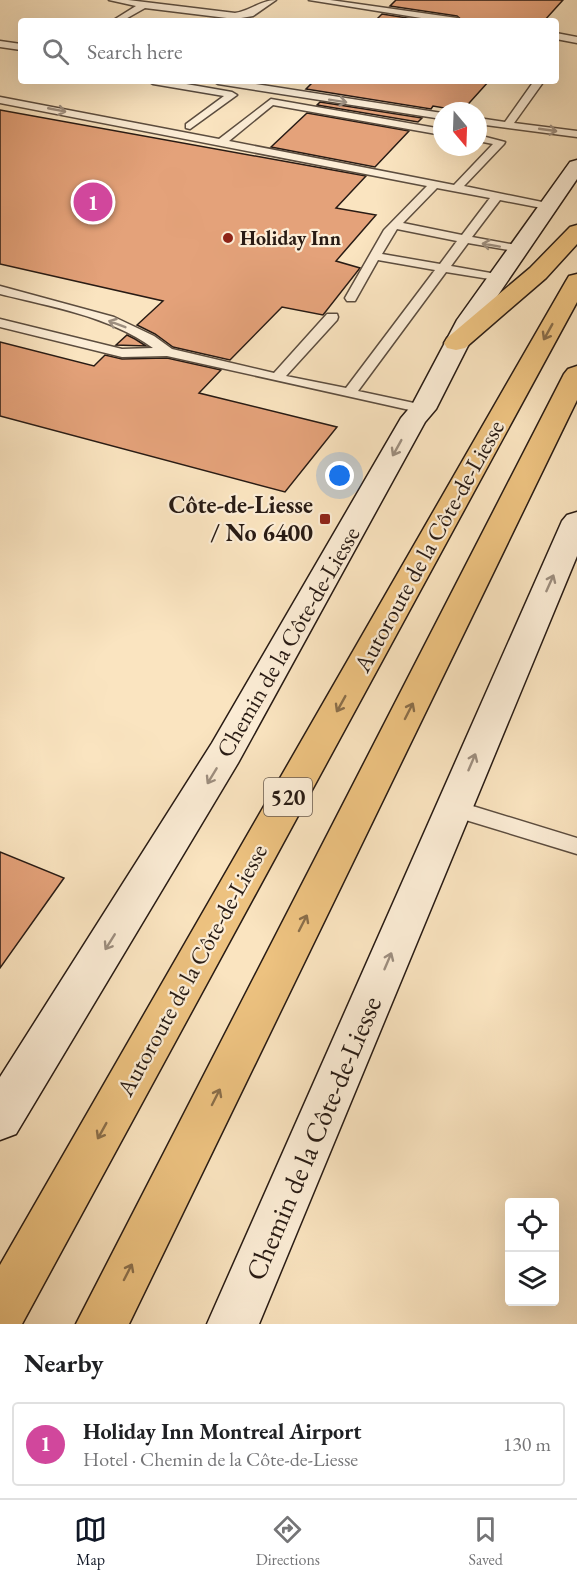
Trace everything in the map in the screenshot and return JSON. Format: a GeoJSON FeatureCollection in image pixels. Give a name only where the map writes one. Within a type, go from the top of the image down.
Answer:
{"type":"FeatureCollection","features":[{"type":"Feature","properties":{"kind":"highway"},"geometry":{"type":"LineString","coordinates":[[456,343],[538,273],[577,231]]}},
{"type":"Feature","properties":{"kind":"highway","name":"Autoroute de la Côte-de-Liesse"},"geometry":{"type":"LineString","coordinates":[[0,1314],[577,281]]}},
{"type":"Feature","properties":{"kind":"highway","name":"Autoroute de la Côte-de-Liesse"},"geometry":{"type":"LineString","coordinates":[[102,1324],[577,374]]}},
{"type":"Feature","properties":{"kind":"main road","name":"Chemin de la Côte-de-Liesse"},"geometry":{"type":"LineString","coordinates":[[0,1118],[225,753],[414,418],[423,409],[456,343],[517,249],[577,166]]}},
{"type":"Feature","properties":{"kind":"main road","name":"Chemin de la Côte-de-Liesse"},"geometry":{"type":"LineString","coordinates":[[233,1324],[577,521]]}},
{"type":"Feature","properties":{"kind":"lane"},"geometry":{"type":"LineString","coordinates":[[113,0],[234,16],[249,14],[272,0]]}},
{"type":"Feature","properties":{"kind":"lane"},"geometry":{"type":"LineString","coordinates":[[313,0],[436,18]]}},
{"type":"Feature","properties":{"kind":"lane"},"geometry":{"type":"LineString","coordinates":[[121,18],[144,5]]}},
{"type":"Feature","properties":{"kind":"lane"},"geometry":{"type":"LineString","coordinates":[[559,37],[577,40]]}},
{"type":"Feature","properties":{"kind":"lane"},"geometry":{"type":"LineString","coordinates":[[0,44],[18,47]]}},
{"type":"Feature","properties":{"kind":"lane"},"geometry":{"type":"LineString","coordinates":[[170,84],[232,95],[190,126]]}},
{"type":"Feature","properties":{"kind":"lane"},"geometry":{"type":"LineString","coordinates":[[237,84],[433,115]]}},
{"type":"Feature","properties":{"kind":"lane"},"geometry":{"type":"LineString","coordinates":[[508,124],[537,84]]}},
{"type":"Feature","properties":{"kind":"lane"},"geometry":{"type":"LineString","coordinates":[[0,100],[223,141],[547,206]]}},
{"type":"Feature","properties":{"kind":"lane"},"geometry":{"type":"LineString","coordinates":[[223,141],[271,102],[433,130]]}},
{"type":"Feature","properties":{"kind":"lane"},"geometry":{"type":"LineString","coordinates":[[487,122],[577,134]]}},
{"type":"Feature","properties":{"kind":"lane"},"geometry":{"type":"LineString","coordinates":[[487,140],[500,142],[487,156]]}},
{"type":"Feature","properties":{"kind":"lane"},"geometry":{"type":"LineString","coordinates":[[457,188],[487,156]]}},
{"type":"Feature","properties":{"kind":"lane"},"geometry":{"type":"LineString","coordinates":[[351,298],[388,232],[435,184]]}},
{"type":"Feature","properties":{"kind":"lane"},"geometry":{"type":"LineString","coordinates":[[350,392],[497,196]]}},
{"type":"Feature","properties":{"kind":"lane"},"geometry":{"type":"LineString","coordinates":[[394,225],[517,249]]}},
{"type":"Feature","properties":{"kind":"lane"},"geometry":{"type":"LineString","coordinates":[[375,256],[498,278]]}},
{"type":"Feature","properties":{"kind":"lane"},"geometry":{"type":"LineString","coordinates":[[0,290],[86,312],[149,337],[167,352]]}},
{"type":"Feature","properties":{"kind":"lane"},"geometry":{"type":"LineString","coordinates":[[277,378],[332,317]]}},
{"type":"Feature","properties":{"kind":"lane"},"geometry":{"type":"LineString","coordinates":[[0,323],[122,353],[167,352],[423,409]]}},
{"type":"Feature","properties":{"kind":"lane"},"geometry":{"type":"LineString","coordinates":[[453,807],[577,846]]}},
{"type":"Feature","properties":{"kind":"building"},"geometry":{"type":"Polygon","coordinates":[[[396,0],[563,0],[547,18],[459,18],[390,6],[396,0]]]}},
{"type":"Feature","properties":{"kind":"building"},"geometry":{"type":"Polygon","coordinates":[[[382,14],[407,18],[378,18],[382,14]]]}},
{"type":"Feature","properties":{"kind":"building"},"geometry":{"type":"Polygon","coordinates":[[[311,84],[486,84],[470,102],[433,102],[431,109],[306,89],[311,84]]]}},
{"type":"Feature","properties":{"kind":"building"},"geometry":{"type":"Polygon","coordinates":[[[320,102],[422,118],[418,122],[317,105],[320,102]]]}},
{"type":"Feature","properties":{"kind":"building"},"geometry":{"type":"Polygon","coordinates":[[[0,110],[366,176],[336,208],[376,215],[336,261],[360,268],[323,315],[282,307],[230,360],[173,347],[137,325],[163,301],[0,264],[0,110]]]}},
{"type":"Feature","properties":{"kind":"building"},"geometry":{"type":"Polygon","coordinates":[[[307,113],[409,131],[375,167],[271,147],[307,113]]]}},
{"type":"Feature","properties":{"kind":"building"},"geometry":{"type":"Polygon","coordinates":[[[127,335],[135,339],[146,346],[116,345],[127,335]]]}},
{"type":"Feature","properties":{"kind":"building"},"geometry":{"type":"Polygon","coordinates":[[[0,342],[94,366],[105,355],[122,359],[167,358],[221,370],[199,393],[337,427],[285,492],[0,416],[0,342]]]}},
{"type":"Feature","properties":{"kind":"building"},"geometry":{"type":"Polygon","coordinates":[[[0,852],[64,878],[0,968],[0,852]]]}},
{"type":"Feature","properties":{"kind":"place","name":"Holiday Inn Montreal Airport"},"geometry":{"type":"Point","coordinates":[93,202]}},
{"type":"Feature","properties":{"kind":"place","name":"Holiday Inn"},"geometry":{"type":"Point","coordinates":[228,238]}},
{"type":"Feature","properties":{"kind":"place","name":"Côte-de-Liesse / No 6400"},"geometry":{"type":"Point","coordinates":[325,519]}}]}
